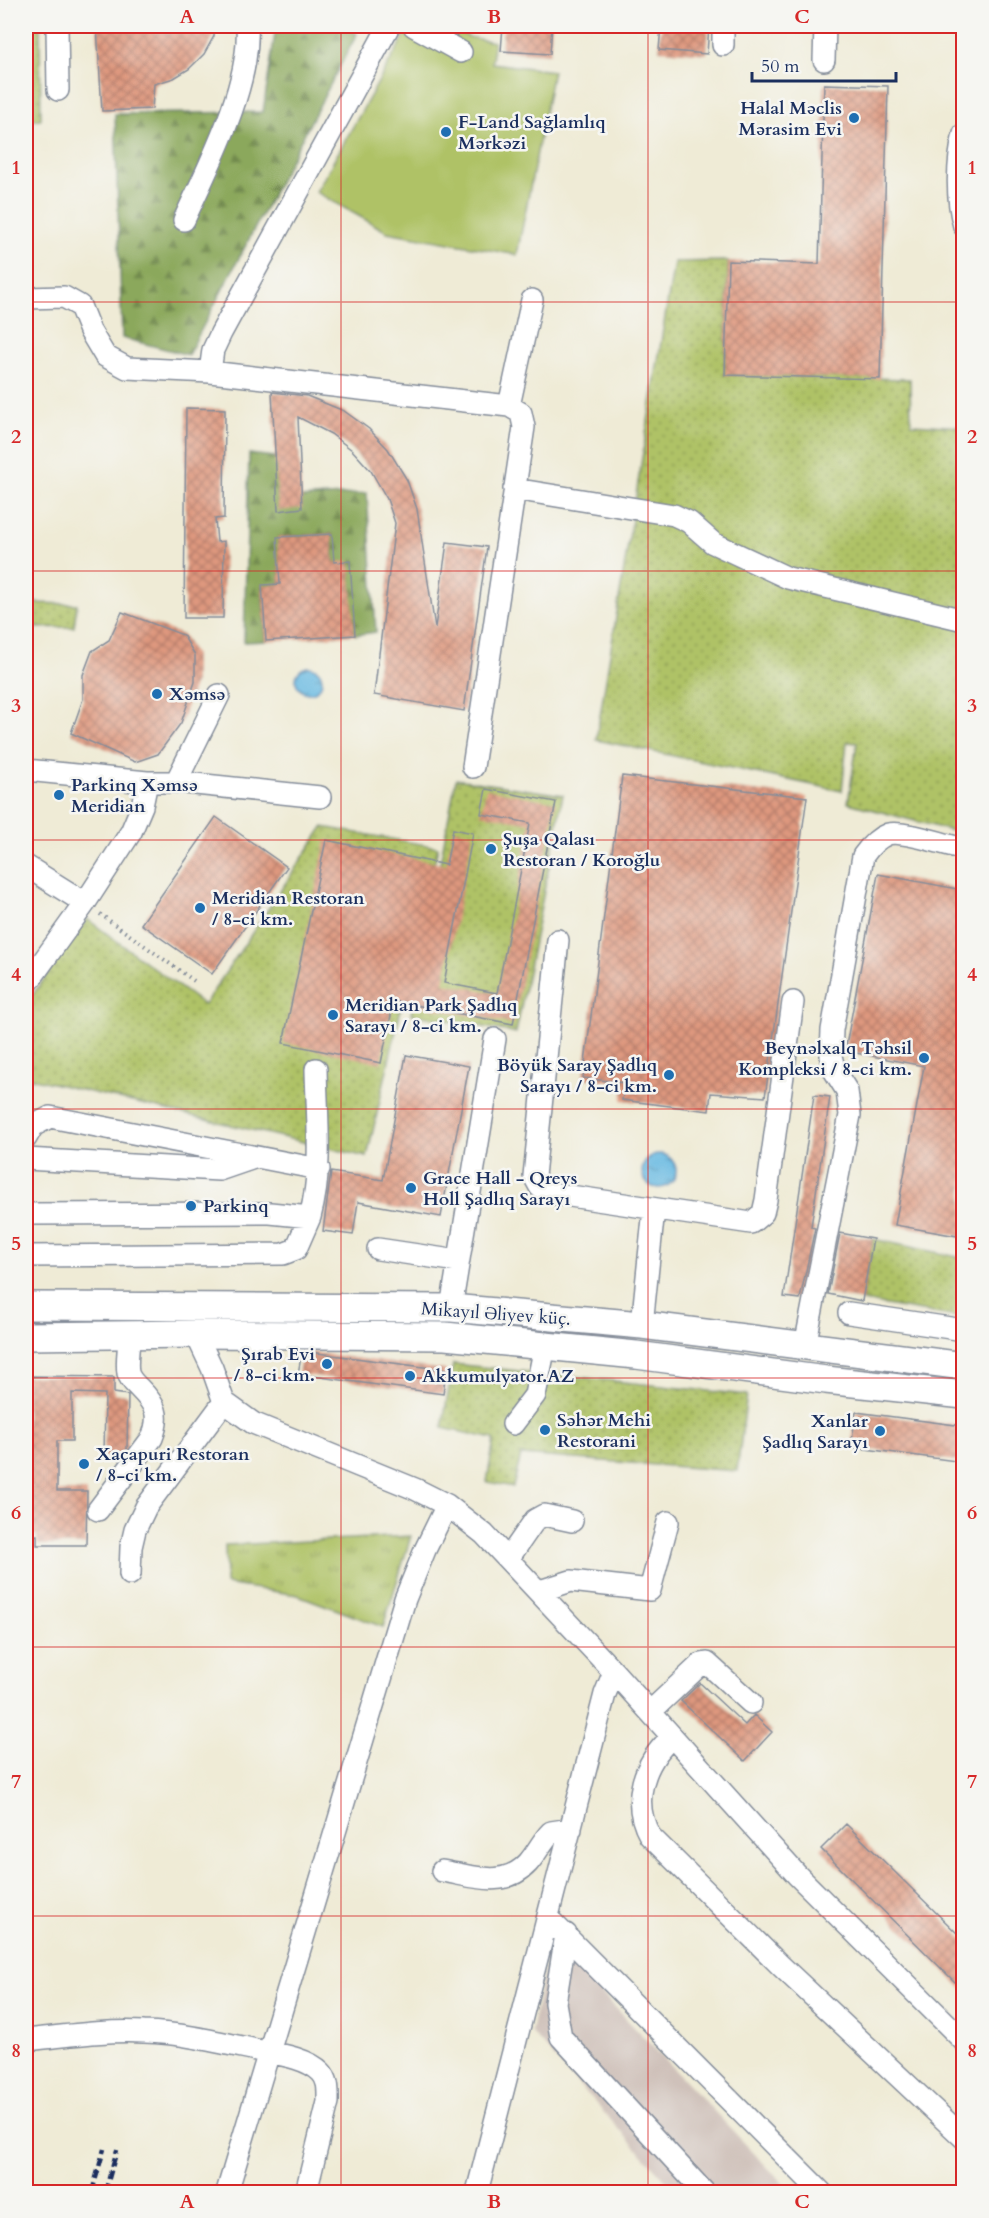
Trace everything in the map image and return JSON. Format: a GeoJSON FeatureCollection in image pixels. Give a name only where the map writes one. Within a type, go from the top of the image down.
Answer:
{"type":"FeatureCollection","features":[{"type":"Feature","properties":{"kind":"main road","name":"Mikayıl Əliyev küç."},"geometry":{"type":"LineString","coordinates":[[26,1306],[451,1308],[642,1325],[963,1366]]}},
{"type":"Feature","properties":{"kind":"main road"},"geometry":{"type":"LineString","coordinates":[[26,1336],[196,1334],[445,1336],[636,1355],[957,1395]]}},
{"type":"Feature","properties":{"kind":"lane"},"geometry":{"type":"LineString","coordinates":[[57,26],[58,90]]}},
{"type":"Feature","properties":{"kind":"lane"},"geometry":{"type":"LineString","coordinates":[[184,220],[224,132],[244,65],[247,26]]}},
{"type":"Feature","properties":{"kind":"lane"},"geometry":{"type":"LineString","coordinates":[[210,372],[213,350],[221,333],[389,26]]}},
{"type":"Feature","properties":{"kind":"lane"},"geometry":{"type":"LineString","coordinates":[[414,26],[461,52]]}},
{"type":"Feature","properties":{"kind":"lane"},"geometry":{"type":"LineString","coordinates":[[825,26],[825,60]]}},
{"type":"Feature","properties":{"kind":"lane"},"geometry":{"type":"LineString","coordinates":[[963,134],[959,151],[960,211],[963,226]]}},
{"type":"Feature","properties":{"kind":"lane"},"geometry":{"type":"LineString","coordinates":[[26,298],[64,297],[80,306],[90,331],[105,356],[127,368],[210,372],[509,406],[521,413],[524,427],[473,767]]}},
{"type":"Feature","properties":{"kind":"lane"},"geometry":{"type":"LineString","coordinates":[[509,406],[532,300]]}},
{"type":"Feature","properties":{"kind":"lane"},"geometry":{"type":"LineString","coordinates":[[514,489],[674,515],[689,522],[713,543],[788,578],[963,620]]}},
{"type":"Feature","properties":{"kind":"lane"},"geometry":{"type":"LineString","coordinates":[[176,782],[219,695]]}},
{"type":"Feature","properties":{"kind":"lane"},"geometry":{"type":"LineString","coordinates":[[26,770],[320,797]]}},
{"type":"Feature","properties":{"kind":"lane"},"geometry":{"type":"LineString","coordinates":[[26,985],[85,903],[131,832],[142,806],[147,782]]}},
{"type":"Feature","properties":{"kind":"lane"},"geometry":{"type":"LineString","coordinates":[[805,1346],[850,1115],[847,1090],[835,1072],[831,1056],[832,1030],[863,856],[872,844],[890,834],[911,835],[963,849]]}},
{"type":"Feature","properties":{"kind":"lane"},"geometry":{"type":"LineString","coordinates":[[26,866],[85,903]]}},
{"type":"Feature","properties":{"kind":"lane"},"geometry":{"type":"LineString","coordinates":[[558,940],[534,1176],[540,1187],[550,1193],[751,1223],[763,1213],[793,1002]]}},
{"type":"Feature","properties":{"kind":"lane"},"geometry":{"type":"LineString","coordinates":[[451,1308],[495,1039]]}},
{"type":"Feature","properties":{"kind":"lane"},"geometry":{"type":"LineString","coordinates":[[26,1256],[284,1254],[296,1249],[310,1218],[319,1169],[316,1069]]}},
{"type":"Feature","properties":{"kind":"lane"},"geometry":{"type":"LineString","coordinates":[[26,1138],[33,1126],[50,1117],[319,1169]]}},
{"type":"Feature","properties":{"kind":"lane"},"geometry":{"type":"LineString","coordinates":[[26,1159],[219,1170],[256,1157]]}},
{"type":"Feature","properties":{"kind":"lane"},"geometry":{"type":"LineString","coordinates":[[642,1325],[654,1209]]}},
{"type":"Feature","properties":{"kind":"lane"},"geometry":{"type":"LineString","coordinates":[[26,1214],[270,1213],[310,1218]]}},
{"type":"Feature","properties":{"kind":"lane"},"geometry":{"type":"LineString","coordinates":[[378,1249],[458,1261]]}},
{"type":"Feature","properties":{"kind":"lane"},"geometry":{"type":"LineString","coordinates":[[849,1313],[963,1330]]}},
{"type":"Feature","properties":{"kind":"lane"},"geometry":{"type":"LineString","coordinates":[[196,1334],[212,1368],[224,1402],[253,1423],[415,1489],[447,1505],[484,1534],[540,1591],[797,1875],[963,2041]]}},
{"type":"Feature","properties":{"kind":"lane"},"geometry":{"type":"LineString","coordinates":[[98,1510],[152,1438],[157,1425],[157,1411],[132,1382],[128,1373],[129,1336]]}},
{"type":"Feature","properties":{"kind":"lane"},"geometry":{"type":"LineString","coordinates":[[513,1424],[535,1395],[545,1346]]}},
{"type":"Feature","properties":{"kind":"lane"},"geometry":{"type":"LineString","coordinates":[[130,1574],[133,1539],[146,1507],[224,1402]]}},
{"type":"Feature","properties":{"kind":"lane"},"geometry":{"type":"LineString","coordinates":[[227,2193],[405,1599],[447,1505]]}},
{"type":"Feature","properties":{"kind":"lane"},"geometry":{"type":"LineString","coordinates":[[508,1559],[535,1520],[544,1515],[573,1521]]}},
{"type":"Feature","properties":{"kind":"lane"},"geometry":{"type":"LineString","coordinates":[[540,1591],[571,1581],[650,1590],[668,1522]]}},
{"type":"Feature","properties":{"kind":"lane"},"geometry":{"type":"LineString","coordinates":[[650,1712],[701,1664],[707,1663],[751,1702]]}},
{"type":"Feature","properties":{"kind":"lane"},"geometry":{"type":"LineString","coordinates":[[477,2193],[605,1694],[614,1672]]}},
{"type":"Feature","properties":{"kind":"lane"},"geometry":{"type":"LineString","coordinates":[[672,1737],[650,1762],[642,1786],[641,1814],[650,1836],[781,1966],[963,2138]]}},
{"type":"Feature","properties":{"kind":"lane"},"geometry":{"type":"LineString","coordinates":[[442,1871],[498,1880],[510,1876],[526,1865],[551,1832],[571,1829]]}},
{"type":"Feature","properties":{"kind":"lane"},"geometry":{"type":"LineString","coordinates":[[548,1918],[821,2193]]}},
{"type":"Feature","properties":{"kind":"lane"},"geometry":{"type":"LineString","coordinates":[[566,1934],[555,2003],[561,2037],[704,2193]]}},
{"type":"Feature","properties":{"kind":"lane"},"geometry":{"type":"LineString","coordinates":[[26,2040],[101,2032],[145,2031],[188,2036],[270,2052],[307,2063],[322,2072],[328,2086],[328,2102],[306,2193]]}},
{"type":"Feature","properties":{"kind":"path"},"geometry":{"type":"LineString","coordinates":[[85,903],[197,983]]}},
{"type":"Feature","properties":{"kind":"shaded area"},"geometry":{"type":"Polygon","coordinates":[[[551,1940],[791,2192],[676,2192],[531,2032],[551,1940]]]}},
{"type":"Feature","properties":{"kind":"green space"},"geometry":{"type":"Polygon","coordinates":[[[26,26],[40,26],[41,119],[26,121],[26,26]]]}},
{"type":"Feature","properties":{"kind":"green space"},"geometry":{"type":"Polygon","coordinates":[[[276,26],[346,26],[357,34],[188,355],[122,338],[115,114],[263,112],[276,26]]]}},
{"type":"Feature","properties":{"kind":"green space","name":"F-Land Sağlamlıq Mərkəzi"},"geometry":{"type":"Polygon","coordinates":[[[410,26],[449,26],[469,37],[494,42],[492,63],[553,71],[517,255],[387,232],[316,192],[410,26]]]}},
{"type":"Feature","properties":{"kind":"green space"},"geometry":{"type":"Polygon","coordinates":[[[728,261],[725,375],[910,379],[911,424],[963,427],[963,834],[848,803],[857,743],[847,742],[842,791],[596,740],[674,262],[728,261]]]}},
{"type":"Feature","properties":{"kind":"green space"},"geometry":{"type":"Polygon","coordinates":[[[249,454],[275,457],[301,498],[367,493],[376,632],[355,635],[334,562],[332,534],[278,537],[280,584],[262,586],[266,641],[244,642],[249,454]]]}},
{"type":"Feature","properties":{"kind":"green space"},"geometry":{"type":"Polygon","coordinates":[[[26,603],[77,604],[74,627],[26,628],[26,603]]]}},
{"type":"Feature","properties":{"kind":"green space"},"geometry":{"type":"Polygon","coordinates":[[[456,779],[563,795],[516,1033],[411,1014],[456,779]]]}},
{"type":"Feature","properties":{"kind":"green space"},"geometry":{"type":"Polygon","coordinates":[[[323,827],[438,847],[367,1157],[26,1077],[26,1004],[87,919],[204,1005],[323,827]]]}},
{"type":"Feature","properties":{"kind":"green space"},"geometry":{"type":"Polygon","coordinates":[[[873,1239],[963,1258],[963,1318],[862,1301],[873,1239]]]}},
{"type":"Feature","properties":{"kind":"green space"},"geometry":{"type":"Polygon","coordinates":[[[453,1364],[747,1395],[737,1471],[521,1455],[513,1487],[487,1482],[494,1439],[442,1428],[453,1364]]]}},
{"type":"Feature","properties":{"kind":"green space"},"geometry":{"type":"Polygon","coordinates":[[[411,1536],[383,1627],[298,1595],[226,1584],[225,1545],[411,1536]]]}},
{"type":"Feature","properties":{"kind":"water"},"geometry":{"type":"Polygon","coordinates":[[[309,667],[318,671],[322,680],[318,689],[309,693],[300,689],[296,680],[300,671],[309,667]]]}},
{"type":"Feature","properties":{"kind":"water"},"geometry":{"type":"Polygon","coordinates":[[[659,1154],[671,1159],[676,1171],[671,1183],[659,1188],[647,1183],[642,1171],[647,1159],[659,1154]]]}},
{"type":"Feature","properties":{"kind":"building"},"geometry":{"type":"Polygon","coordinates":[[[97,26],[215,26],[214,36],[204,54],[189,69],[174,78],[154,84],[152,109],[102,111],[97,26]]]}},
{"type":"Feature","properties":{"kind":"building"},"geometry":{"type":"Polygon","coordinates":[[[503,26],[552,26],[550,54],[501,51],[503,26]]]}},
{"type":"Feature","properties":{"kind":"building"},"geometry":{"type":"Polygon","coordinates":[[[661,26],[709,26],[707,54],[659,50],[661,26]]]}},
{"type":"Feature","properties":{"kind":"building"},"geometry":{"type":"Polygon","coordinates":[[[824,84],[888,86],[880,379],[725,375],[728,261],[819,264],[824,84]]]}},
{"type":"Feature","properties":{"kind":"building"},"geometry":{"type":"Polygon","coordinates":[[[272,392],[307,396],[344,411],[369,429],[388,449],[407,480],[417,509],[435,628],[447,542],[487,547],[464,711],[374,695],[395,523],[387,499],[371,471],[352,450],[331,434],[298,417],[302,508],[278,511],[272,392]]]}},
{"type":"Feature","properties":{"kind":"building"},"geometry":{"type":"Polygon","coordinates":[[[186,408],[225,409],[224,518],[215,519],[217,542],[224,541],[223,618],[184,618],[186,408]]]}},
{"type":"Feature","properties":{"kind":"building"},"geometry":{"type":"Polygon","coordinates":[[[332,534],[334,562],[350,561],[355,635],[266,641],[262,585],[280,584],[277,537],[332,534]]]}},
{"type":"Feature","properties":{"kind":"building"},"geometry":{"type":"Polygon","coordinates":[[[122,612],[183,635],[195,655],[195,682],[181,723],[158,754],[135,762],[71,733],[83,699],[83,675],[92,651],[109,640],[122,612]]]}},
{"type":"Feature","properties":{"kind":"building"},"geometry":{"type":"Polygon","coordinates":[[[622,776],[807,797],[765,1097],[711,1093],[709,1111],[622,1100],[625,1083],[583,1078],[622,776]]]}},
{"type":"Feature","properties":{"kind":"building"},"geometry":{"type":"Polygon","coordinates":[[[486,789],[556,802],[513,1024],[394,1001],[381,1063],[283,1043],[326,840],[446,865],[453,829],[473,833],[444,983],[497,993],[530,823],[481,814],[486,789]]]}},
{"type":"Feature","properties":{"kind":"building"},"geometry":{"type":"Polygon","coordinates":[[[216,817],[287,867],[212,974],[141,924],[216,817]]]}},
{"type":"Feature","properties":{"kind":"building","name":"Beynəlxalq Təhsil Kompleksi / 8-ci km."},"geometry":{"type":"Polygon","coordinates":[[[878,874],[963,890],[963,1237],[895,1225],[924,1066],[845,1051],[878,874]]]}},
{"type":"Feature","properties":{"kind":"building"},"geometry":{"type":"Polygon","coordinates":[[[406,1055],[469,1066],[441,1217],[358,1202],[353,1235],[323,1231],[331,1172],[383,1180],[406,1055]]]}},
{"type":"Feature","properties":{"kind":"building"},"geometry":{"type":"Polygon","coordinates":[[[814,1095],[830,1097],[811,1227],[815,1228],[800,1299],[784,1297],[814,1095]]]}},
{"type":"Feature","properties":{"kind":"building"},"geometry":{"type":"Polygon","coordinates":[[[840,1233],[873,1239],[862,1301],[828,1294],[840,1233]]]}},
{"type":"Feature","properties":{"kind":"building"},"geometry":{"type":"Polygon","coordinates":[[[302,1351],[446,1370],[443,1394],[298,1374],[302,1351]]]}},
{"type":"Feature","properties":{"kind":"building"},"geometry":{"type":"Polygon","coordinates":[[[26,1376],[114,1377],[114,1393],[128,1395],[127,1450],[121,1459],[104,1458],[105,1394],[72,1393],[72,1441],[57,1441],[57,1491],[87,1491],[86,1545],[37,1545],[37,1535],[26,1536],[26,1376]]]}},
{"type":"Feature","properties":{"kind":"building"},"geometry":{"type":"Polygon","coordinates":[[[856,1412],[963,1426],[963,1462],[851,1447],[856,1412]]]}},
{"type":"Feature","properties":{"kind":"building"},"geometry":{"type":"Polygon","coordinates":[[[700,1683],[745,1725],[754,1715],[772,1732],[745,1761],[681,1701],[700,1683]]]}},
{"type":"Feature","properties":{"kind":"building"},"geometry":{"type":"Polygon","coordinates":[[[846,1824],[963,1939],[963,1990],[821,1849],[846,1824]]]}},
{"type":"Feature","properties":{"kind":"railway"},"geometry":{"type":"LineString","coordinates":[[92,2192],[104,2149]]}},
{"type":"Feature","properties":{"kind":"railway"},"geometry":{"type":"LineString","coordinates":[[105,2192],[117,2150]]}},
{"type":"Feature","properties":{"kind":"place","name":"Halal Məclis Mərasim Evi"},"geometry":{"type":"Point","coordinates":[854,118]}},
{"type":"Feature","properties":{"kind":"place","name":"F-Land Sağlamlıq Mərkəzi"},"geometry":{"type":"Point","coordinates":[446,132]}},
{"type":"Feature","properties":{"kind":"place","name":"Xəmsə"},"geometry":{"type":"Point","coordinates":[157,694]}},
{"type":"Feature","properties":{"kind":"place","name":"Parkinq Xəmsə Meridian"},"geometry":{"type":"Point","coordinates":[59,795]}},
{"type":"Feature","properties":{"kind":"place","name":"Şuşa Qalası Restoran / Koroğlu"},"geometry":{"type":"Point","coordinates":[491,849]}},
{"type":"Feature","properties":{"kind":"place","name":"Meridian Restoran / 8-ci km."},"geometry":{"type":"Point","coordinates":[200,908]}},
{"type":"Feature","properties":{"kind":"place","name":"Meridian Park Şadlıq Sarayı / 8-ci km."},"geometry":{"type":"Point","coordinates":[333,1015]}},
{"type":"Feature","properties":{"kind":"place","name":"Beynəlxalq Təhsil Kompleksi / 8-ci km."},"geometry":{"type":"Point","coordinates":[924,1058]}},
{"type":"Feature","properties":{"kind":"place","name":"Böyük Saray Şadlıq Sarayı / 8-ci km."},"geometry":{"type":"Point","coordinates":[669,1075]}},
{"type":"Feature","properties":{"kind":"place","name":"Grace Hall - Qreys Holl Şadlıq Sarayı"},"geometry":{"type":"Point","coordinates":[411,1188]}},
{"type":"Feature","properties":{"kind":"place","name":"Parkinq"},"geometry":{"type":"Point","coordinates":[191,1206]}},
{"type":"Feature","properties":{"kind":"place","name":"Şırab Evi / 8-ci km."},"geometry":{"type":"Point","coordinates":[327,1364]}},
{"type":"Feature","properties":{"kind":"place","name":"Akkumulyator.AZ"},"geometry":{"type":"Point","coordinates":[410,1376]}},
{"type":"Feature","properties":{"kind":"place","name":"Səhər Mehi Restorani"},"geometry":{"type":"Point","coordinates":[545,1430]}},
{"type":"Feature","properties":{"kind":"place","name":"Xanlar Şadlıq Sarayı"},"geometry":{"type":"Point","coordinates":[880,1431]}},
{"type":"Feature","properties":{"kind":"place","name":"Xaçapuri Restoran / 8-ci km."},"geometry":{"type":"Point","coordinates":[84,1464]}}]}
